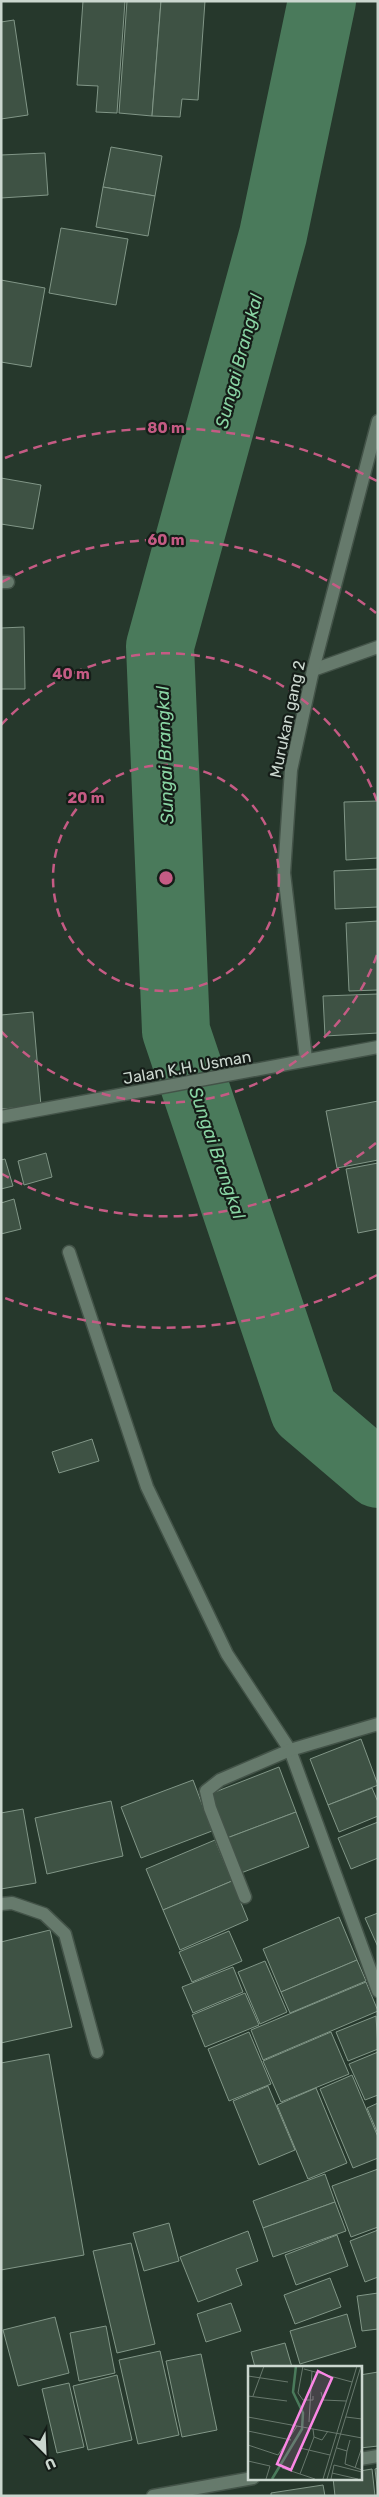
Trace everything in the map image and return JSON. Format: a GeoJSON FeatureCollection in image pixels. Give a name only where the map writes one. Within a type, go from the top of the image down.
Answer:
{"type":"FeatureCollection","features":[{"type":"Feature","properties":{"kind":"street","name":"Murukan gang 2"},"geometry":{"type":"LineString","coordinates":[[306,1059],[284,872],[291,770],[313,670],[378,421]]}},
{"type":"Feature","properties":{"kind":"street"},"geometry":{"type":"LineString","coordinates":[[313,670],[378,647]]}},
{"type":"Feature","properties":{"kind":"street","name":"Jalan K.H. Usman"},"geometry":{"type":"LineString","coordinates":[[1,1117],[378,1047]]}},
{"type":"Feature","properties":{"kind":"street"},"geometry":{"type":"LineString","coordinates":[[69,1252],[147,1488],[227,1654],[290,1750],[378,1991]]}},
{"type":"Feature","properties":{"kind":"street"},"geometry":{"type":"LineString","coordinates":[[245,1897],[210,1808],[206,1791],[220,1780],[290,1750],[378,1724]]}},
{"type":"Feature","properties":{"kind":"street"},"geometry":{"type":"LineString","coordinates":[[1,1904],[12,1903],[44,1914],[64,1934],[97,2052]]}},
{"type":"Feature","properties":{"kind":"street"},"geometry":{"type":"LineString","coordinates":[[362,2460],[378,2456]]}},
{"type":"Feature","properties":{"kind":"street"},"geometry":{"type":"LineString","coordinates":[[153,2496],[248,2479]]}},
{"type":"Feature","properties":{"kind":"building"},"geometry":{"type":"Polygon","coordinates":[[[83,1],[125,1],[117,113],[96,112],[98,86],[77,85],[83,1]]]}},
{"type":"Feature","properties":{"kind":"building"},"geometry":{"type":"Polygon","coordinates":[[[127,1],[161,1],[152,116],[119,113],[127,1]]]}},
{"type":"Feature","properties":{"kind":"building"},"geometry":{"type":"Polygon","coordinates":[[[161,1],[205,1],[198,100],[182,99],[180,117],[152,116],[161,1]]]}},
{"type":"Feature","properties":{"kind":"building"},"geometry":{"type":"Polygon","coordinates":[[[14,20],[28,115],[1,119],[1,22],[14,20]]]}},
{"type":"Feature","properties":{"kind":"building"},"geometry":{"type":"Polygon","coordinates":[[[111,147],[162,156],[155,196],[103,187],[111,147]]]}},
{"type":"Feature","properties":{"kind":"building"},"geometry":{"type":"Polygon","coordinates":[[[45,153],[48,195],[1,198],[1,155],[45,153]]]}},
{"type":"Feature","properties":{"kind":"building"},"geometry":{"type":"Polygon","coordinates":[[[103,187],[155,196],[148,236],[96,227],[103,187]]]}},
{"type":"Feature","properties":{"kind":"building"},"geometry":{"type":"Polygon","coordinates":[[[61,228],[128,239],[116,305],[49,293],[61,228]]]}},
{"type":"Feature","properties":{"kind":"building"},"geometry":{"type":"Polygon","coordinates":[[[1,280],[45,288],[31,367],[1,362],[1,280]]]}},
{"type":"Feature","properties":{"kind":"building"},"geometry":{"type":"Polygon","coordinates":[[[1,478],[41,485],[33,529],[1,524],[1,478]]]}},
{"type":"Feature","properties":{"kind":"building"},"geometry":{"type":"Polygon","coordinates":[[[24,627],[25,689],[1,689],[1,628],[24,627]]]}},
{"type":"Feature","properties":{"kind":"building"},"geometry":{"type":"Polygon","coordinates":[[[378,801],[378,858],[346,860],[344,802],[378,801]]]}},
{"type":"Feature","properties":{"kind":"building"},"geometry":{"type":"Polygon","coordinates":[[[378,869],[378,907],[335,909],[334,871],[378,869]]]}},
{"type":"Feature","properties":{"kind":"building"},"geometry":{"type":"Polygon","coordinates":[[[378,921],[378,990],[349,991],[346,923],[378,921]]]}},
{"type":"Feature","properties":{"kind":"building"},"geometry":{"type":"Polygon","coordinates":[[[378,994],[378,1033],[325,1036],[323,996],[378,994]]]}},
{"type":"Feature","properties":{"kind":"building"},"geometry":{"type":"Polygon","coordinates":[[[33,1012],[41,1106],[1,1109],[1,1015],[33,1012]]]}},
{"type":"Feature","properties":{"kind":"building"},"geometry":{"type":"Polygon","coordinates":[[[378,1101],[378,1160],[337,1168],[326,1111],[378,1101]]]}},
{"type":"Feature","properties":{"kind":"building"},"geometry":{"type":"Polygon","coordinates":[[[46,1153],[52,1177],[24,1185],[18,1161],[46,1153]]]}},
{"type":"Feature","properties":{"kind":"building"},"geometry":{"type":"Polygon","coordinates":[[[5,1159],[13,1186],[1,1189],[1,1160],[5,1159]]]}},
{"type":"Feature","properties":{"kind":"building"},"geometry":{"type":"Polygon","coordinates":[[[378,1163],[378,1229],[358,1233],[346,1169],[378,1163]]]}},
{"type":"Feature","properties":{"kind":"building"},"geometry":{"type":"Polygon","coordinates":[[[14,1199],[21,1229],[1,1234],[1,1203],[14,1199]]]}},
{"type":"Feature","properties":{"kind":"building"},"geometry":{"type":"Polygon","coordinates":[[[92,1439],[99,1461],[59,1473],[52,1452],[92,1439]]]}},
{"type":"Feature","properties":{"kind":"building"},"geometry":{"type":"Polygon","coordinates":[[[361,1739],[378,1785],[328,1805],[310,1759],[361,1739]]]}},
{"type":"Feature","properties":{"kind":"building"},"geometry":{"type":"Polygon","coordinates":[[[279,1767],[296,1812],[227,1838],[210,1794],[279,1767]]]}},
{"type":"Feature","properties":{"kind":"building"},"geometry":{"type":"Polygon","coordinates":[[[193,1780],[212,1831],[141,1858],[121,1807],[193,1780]]]}},
{"type":"Feature","properties":{"kind":"building"},"geometry":{"type":"Polygon","coordinates":[[[372,1788],[378,1802],[378,1816],[339,1832],[328,1805],[372,1788]]]}},
{"type":"Feature","properties":{"kind":"building"},"geometry":{"type":"Polygon","coordinates":[[[111,1801],[123,1856],[47,1874],[35,1818],[111,1801]]]}},
{"type":"Feature","properties":{"kind":"building"},"geometry":{"type":"Polygon","coordinates":[[[23,1809],[36,1883],[1,1889],[1,1813],[23,1809]]]}},
{"type":"Feature","properties":{"kind":"building"},"geometry":{"type":"Polygon","coordinates":[[[296,1812],[309,1847],[241,1873],[227,1838],[296,1812]]]}},
{"type":"Feature","properties":{"kind":"building"},"geometry":{"type":"Polygon","coordinates":[[[378,1822],[378,1858],[351,1869],[338,1838],[378,1822]]]}},
{"type":"Feature","properties":{"kind":"building"},"geometry":{"type":"Polygon","coordinates":[[[215,1840],[232,1881],[163,1910],[146,1869],[215,1840]]]}},
{"type":"Feature","properties":{"kind":"building"},"geometry":{"type":"Polygon","coordinates":[[[232,1881],[248,1920],[180,1950],[163,1910],[232,1881]]]}},
{"type":"Feature","properties":{"kind":"building"},"geometry":{"type":"Polygon","coordinates":[[[378,1913],[378,1947],[365,1918],[378,1913]]]}},
{"type":"Feature","properties":{"kind":"building"},"geometry":{"type":"Polygon","coordinates":[[[339,1917],[357,1960],[281,1992],[263,1949],[339,1917]]]}},
{"type":"Feature","properties":{"kind":"building"},"geometry":{"type":"Polygon","coordinates":[[[50,1930],[72,2027],[1,2043],[1,1942],[50,1930]]]}},
{"type":"Feature","properties":{"kind":"building"},"geometry":{"type":"Polygon","coordinates":[[[229,1931],[242,1961],[192,1982],[179,1952],[229,1931]]]}},
{"type":"Feature","properties":{"kind":"building"},"geometry":{"type":"Polygon","coordinates":[[[357,1960],[366,1981],[290,2013],[281,1992],[357,1960]]]}},
{"type":"Feature","properties":{"kind":"building"},"geometry":{"type":"Polygon","coordinates":[[[265,1961],[287,2012],[260,2024],[238,1972],[265,1961]]]}},
{"type":"Feature","properties":{"kind":"building"},"geometry":{"type":"Polygon","coordinates":[[[233,1967],[243,1992],[193,2013],[182,1987],[233,1967]]]}},
{"type":"Feature","properties":{"kind":"building"},"geometry":{"type":"Polygon","coordinates":[[[366,1982],[378,2011],[263,2060],[251,2030],[366,1982]]]}},
{"type":"Feature","properties":{"kind":"building"},"geometry":{"type":"Polygon","coordinates":[[[245,1993],[259,2025],[205,2047],[192,2015],[245,1993]]]}},
{"type":"Feature","properties":{"kind":"building"},"geometry":{"type":"Polygon","coordinates":[[[376,2016],[378,2049],[348,2061],[336,2032],[376,2016]]]}},
{"type":"Feature","properties":{"kind":"building"},"geometry":{"type":"Polygon","coordinates":[[[249,2032],[271,2084],[229,2101],[208,2049],[249,2032]]]}},
{"type":"Feature","properties":{"kind":"building"},"geometry":{"type":"Polygon","coordinates":[[[331,2032],[349,2074],[281,2102],[263,2061],[331,2032]]]}},
{"type":"Feature","properties":{"kind":"building"},"geometry":{"type":"Polygon","coordinates":[[[378,2052],[378,2095],[365,2100],[349,2064],[378,2052]]]}},
{"type":"Feature","properties":{"kind":"building"},"geometry":{"type":"Polygon","coordinates":[[[49,2054],[84,2255],[1,2270],[1,2063],[49,2054]]]}},
{"type":"Feature","properties":{"kind":"building"},"geometry":{"type":"Polygon","coordinates":[[[352,2075],[378,2137],[378,2158],[353,2168],[320,2089],[352,2075]]]}},
{"type":"Feature","properties":{"kind":"building"},"geometry":{"type":"Polygon","coordinates":[[[268,2086],[295,2150],[259,2165],[233,2101],[268,2086]]]}},
{"type":"Feature","properties":{"kind":"building"},"geometry":{"type":"Polygon","coordinates":[[[316,2088],[347,2163],[308,2179],[277,2105],[316,2088]]]}},
{"type":"Feature","properties":{"kind":"building"},"geometry":{"type":"Polygon","coordinates":[[[378,2103],[378,2134],[367,2108],[378,2103]]]}},
{"type":"Feature","properties":{"kind":"building"},"geometry":{"type":"Polygon","coordinates":[[[378,2169],[378,2227],[351,2237],[332,2186],[378,2169]]]}},
{"type":"Feature","properties":{"kind":"building"},"geometry":{"type":"Polygon","coordinates":[[[325,2174],[335,2202],[263,2228],[253,2201],[325,2174]]]}},
{"type":"Feature","properties":{"kind":"building"},"geometry":{"type":"Polygon","coordinates":[[[335,2202],[346,2231],[273,2257],[263,2228],[335,2202]]]}},
{"type":"Feature","properties":{"kind":"building"},"geometry":{"type":"Polygon","coordinates":[[[169,2223],[179,2261],[144,2271],[133,2233],[169,2223]]]}},
{"type":"Feature","properties":{"kind":"building"},"geometry":{"type":"Polygon","coordinates":[[[378,2230],[378,2277],[365,2282],[350,2241],[378,2230]]]}},
{"type":"Feature","properties":{"kind":"building"},"geometry":{"type":"Polygon","coordinates":[[[248,2231],[258,2261],[236,2269],[242,2285],[198,2302],[180,2257],[248,2231]]]}},
{"type":"Feature","properties":{"kind":"building"},"geometry":{"type":"Polygon","coordinates":[[[337,2235],[348,2266],[296,2285],[285,2255],[337,2235]]]}},
{"type":"Feature","properties":{"kind":"building"},"geometry":{"type":"Polygon","coordinates":[[[131,2243],[155,2344],[117,2353],[93,2251],[131,2243]]]}},
{"type":"Feature","properties":{"kind":"building"},"geometry":{"type":"Polygon","coordinates":[[[330,2278],[341,2307],[295,2324],[284,2295],[330,2278]]]}},
{"type":"Feature","properties":{"kind":"building"},"geometry":{"type":"Polygon","coordinates":[[[378,2293],[378,2329],[362,2331],[357,2296],[378,2293]]]}},
{"type":"Feature","properties":{"kind":"building"},"geometry":{"type":"Polygon","coordinates":[[[231,2303],[241,2331],[206,2342],[197,2314],[231,2303]]]}},
{"type":"Feature","properties":{"kind":"building"},"geometry":{"type":"Polygon","coordinates":[[[347,2314],[356,2347],[300,2364],[290,2331],[347,2314]]]}},
{"type":"Feature","properties":{"kind":"building"},"geometry":{"type":"Polygon","coordinates":[[[55,2317],[69,2373],[18,2386],[3,2330],[55,2317]]]}},
{"type":"Feature","properties":{"kind":"building"},"geometry":{"type":"Polygon","coordinates":[[[106,2326],[115,2373],[79,2381],[70,2333],[106,2326]]]}},
{"type":"Feature","properties":{"kind":"building"},"geometry":{"type":"Polygon","coordinates":[[[285,2343],[292,2366],[255,2366],[251,2352],[285,2343]]]}},
{"type":"Feature","properties":{"kind":"building"},"geometry":{"type":"Polygon","coordinates":[[[160,2351],[179,2435],[138,2444],[119,2360],[160,2351]]]}},
{"type":"Feature","properties":{"kind":"building"},"geometry":{"type":"Polygon","coordinates":[[[201,2354],[217,2430],[182,2437],[166,2361],[201,2354]]]}},
{"type":"Feature","properties":{"kind":"building"},"geometry":{"type":"Polygon","coordinates":[[[378,2372],[378,2446],[362,2448],[362,2375],[378,2372]]]}},
{"type":"Feature","properties":{"kind":"building"},"geometry":{"type":"Polygon","coordinates":[[[117,2375],[132,2440],[88,2450],[73,2386],[117,2375]]]}},
{"type":"Feature","properties":{"kind":"building"},"geometry":{"type":"Polygon","coordinates":[[[69,2383],[84,2447],[57,2453],[42,2389],[69,2383]]]}},
{"type":"Feature","properties":{"kind":"building"},"geometry":{"type":"Polygon","coordinates":[[[378,2468],[378,2496],[375,2469],[378,2468]]]}},
{"type":"Feature","properties":{"kind":"building"},"geometry":{"type":"Polygon","coordinates":[[[372,2469],[375,2496],[335,2496],[333,2480],[362,2480],[362,2471],[372,2469]]]}},
{"type":"Feature","properties":{"kind":"building"},"geometry":{"type":"Polygon","coordinates":[[[323,2485],[325,2496],[271,2496],[271,2493],[323,2485]]]}},
{"type":"Feature","properties":{"kind":"waterway","name":"Sungai Brangkal"},"geometry":{"type":"LineString","coordinates":[[322,1],[273,235],[160,646],[176,1031],[304,1411],[378,1474]]}}]}
